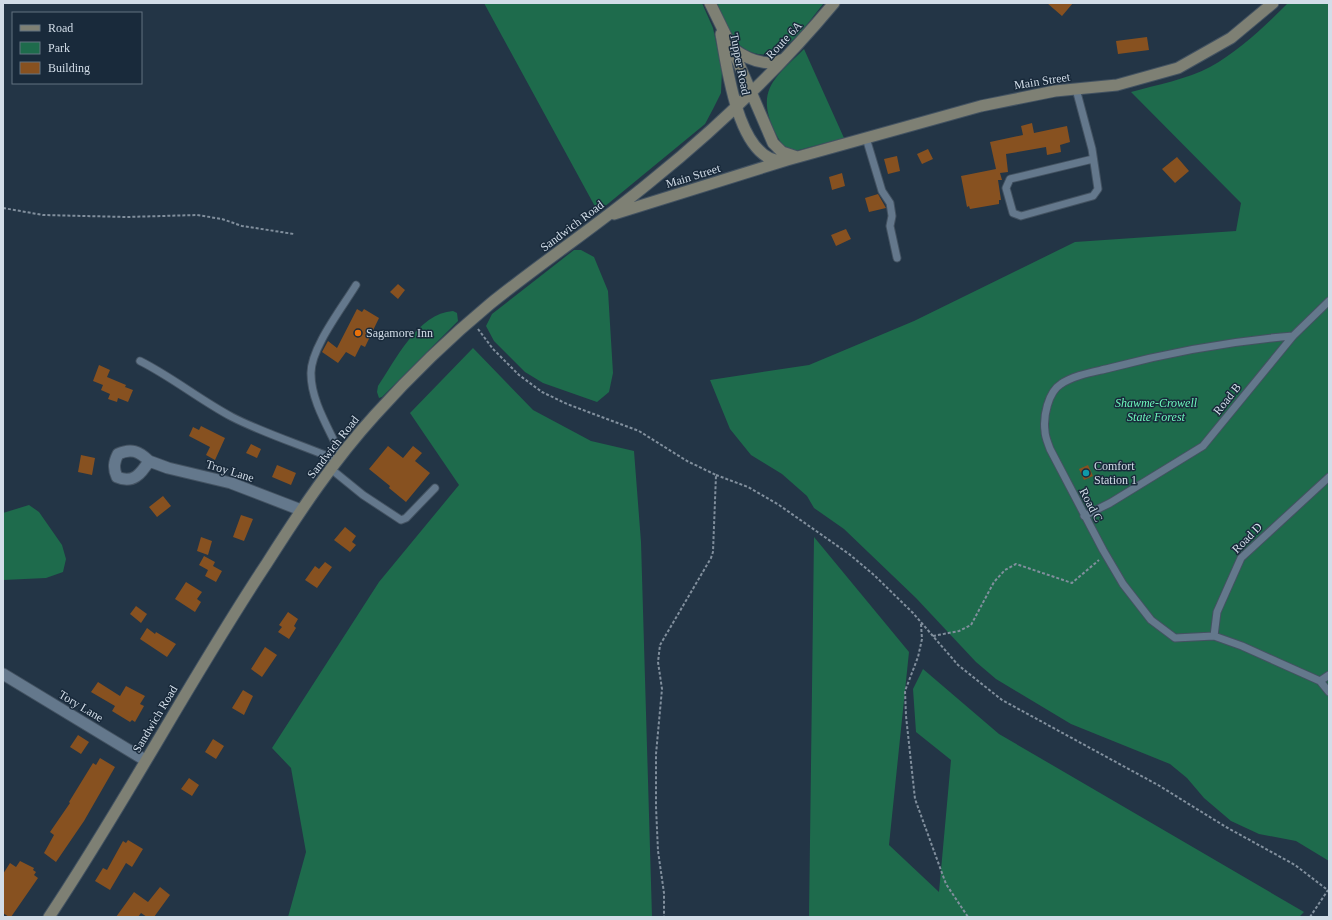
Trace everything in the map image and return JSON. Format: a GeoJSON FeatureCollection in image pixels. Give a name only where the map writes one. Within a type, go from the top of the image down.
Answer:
{"type":"FeatureCollection","features":[{"type":"Feature","properties":{"kind":"main road","name":"Tupper Road"},"geometry":{"type":"LineString","coordinates":[[710,3],[751,92]]}},
{"type":"Feature","properties":{"kind":"main road","name":"Route 6A"},"geometry":{"type":"LineString","coordinates":[[751,92],[785,59],[834,3]]}},
{"type":"Feature","properties":{"kind":"main road","name":"Main Street"},"geometry":{"type":"LineString","coordinates":[[606,217],[787,160],[981,106],[1032,95],[1117,85],[1178,68],[1231,38],[1274,3]]}},
{"type":"Feature","properties":{"kind":"main road","name":"Tupper Road"},"geometry":{"type":"LineString","coordinates":[[720,26],[736,107]]}},
{"type":"Feature","properties":{"kind":"main road"},"geometry":{"type":"LineString","coordinates":[[732,48],[749,58],[762,62],[774,62],[785,59]]}},
{"type":"Feature","properties":{"kind":"main road"},"geometry":{"type":"LineString","coordinates":[[751,92],[776,147],[786,154],[800,157]]}},
{"type":"Feature","properties":{"kind":"main road","name":"Sandwich Road"},"geometry":{"type":"LineString","coordinates":[[49,917],[86,859],[238,606],[301,510],[331,469],[338,454],[424,364],[471,320],[509,289],[606,217],[656,177],[751,92]]}},
{"type":"Feature","properties":{"kind":"main road","name":"Main Street"},"geometry":{"type":"LineString","coordinates":[[736,107],[745,128],[761,153],[774,160],[787,160]]}},
{"type":"Feature","properties":{"kind":"street","name":"Troy Lane"},"geometry":{"type":"LineString","coordinates":[[149,461],[168,468],[231,483],[301,510]]}},
{"type":"Feature","properties":{"kind":"street","name":"Tory Lane"},"geometry":{"type":"LineString","coordinates":[[3,674],[145,760]]}},
{"type":"Feature","properties":{"kind":"lane"},"geometry":{"type":"LineString","coordinates":[[1076,89],[1093,159],[1098,189],[1092,196],[1020,216],[1013,213],[1006,188],[1010,179],[1093,159]]}},
{"type":"Feature","properties":{"kind":"lane"},"geometry":{"type":"LineString","coordinates":[[866,138],[882,191],[890,203],[892,216],[890,226],[897,258]]}},
{"type":"Feature","properties":{"kind":"lane"},"geometry":{"type":"LineString","coordinates":[[338,454],[318,404],[311,374],[318,348],[356,285]]}},
{"type":"Feature","properties":{"kind":"lane","name":"Road B"},"geometry":{"type":"LineString","coordinates":[[1084,516],[1110,503],[1203,446],[1293,336],[1329,301]]}},
{"type":"Feature","properties":{"kind":"lane","name":"Road C"},"geometry":{"type":"LineString","coordinates":[[1293,336],[1247,339],[1148,358],[1083,375],[1060,384],[1051,395],[1046,414],[1045,431],[1050,449],[1084,516],[1123,584],[1151,620],[1175,638],[1214,636],[1242,646],[1320,681],[1329,692]]}},
{"type":"Feature","properties":{"kind":"lane"},"geometry":{"type":"LineString","coordinates":[[140,361],[153,367],[202,401],[233,418],[338,454]]}},
{"type":"Feature","properties":{"kind":"lane"},"geometry":{"type":"LineString","coordinates":[[331,469],[363,495],[401,520],[406,518],[435,488]]}},
{"type":"Feature","properties":{"kind":"lane","name":"Road D"},"geometry":{"type":"LineString","coordinates":[[1214,636],[1218,612],[1241,558],[1329,477]]}},
{"type":"Feature","properties":{"kind":"lane"},"geometry":{"type":"LineString","coordinates":[[1320,681],[1329,675]]}},
{"type":"Feature","properties":{"kind":"path"},"geometry":{"type":"LineString","coordinates":[[3,208],[43,215],[127,217],[197,215],[222,219],[242,226],[294,234]]}},
{"type":"Feature","properties":{"kind":"path"},"geometry":{"type":"LineString","coordinates":[[471,320],[504,361],[519,375],[542,392],[567,404],[639,431],[682,458],[716,475],[748,488],[820,532],[874,575],[921,623],[958,665],[1002,700],[1158,785],[1226,827],[1295,865],[1328,891],[1310,917]]}},
{"type":"Feature","properties":{"kind":"path"},"geometry":{"type":"LineString","coordinates":[[664,917],[664,893],[658,851],[656,807],[656,754],[662,689],[659,653],[662,641],[704,571],[713,552],[716,475]]}},
{"type":"Feature","properties":{"kind":"path"},"geometry":{"type":"LineString","coordinates":[[933,636],[959,631],[970,625],[994,582],[1005,570],[1016,564],[1072,583],[1106,555]]}},
{"type":"Feature","properties":{"kind":"path"},"geometry":{"type":"LineString","coordinates":[[921,623],[922,639],[918,657],[905,691],[906,716],[915,800],[946,884],[968,917]]}},
{"type":"Feature","properties":{"kind":"green space"},"geometry":{"type":"Polygon","coordinates":[[[484,3],[702,3],[713,28],[722,70],[721,93],[705,124],[598,212],[484,3]]]}},
{"type":"Feature","properties":{"kind":"green space"},"geometry":{"type":"Polygon","coordinates":[[[717,3],[824,3],[793,40],[773,53],[762,54],[748,51],[740,46],[732,37],[717,3]]]}},
{"type":"Feature","properties":{"kind":"green space","name":"Shawme-Crowell State Forest"},"geometry":{"type":"Polygon","coordinates":[[[1288,3],[1329,3],[1329,861],[1296,841],[1259,834],[1231,821],[1204,798],[1187,778],[1170,764],[1071,724],[996,679],[976,662],[916,598],[844,529],[814,508],[807,496],[782,474],[751,455],[730,429],[710,380],[809,365],[914,321],[1075,242],[1236,231],[1241,203],[1131,92],[1182,78],[1221,61],[1261,29],[1288,3]]]}},
{"type":"Feature","properties":{"kind":"green space"},"geometry":{"type":"Polygon","coordinates":[[[804,49],[844,138],[795,151],[782,144],[774,130],[767,104],[768,93],[772,84],[785,67],[804,49]]]}},
{"type":"Feature","properties":{"kind":"green space"},"geometry":{"type":"Polygon","coordinates":[[[574,250],[581,250],[594,257],[608,291],[613,373],[609,392],[597,402],[543,383],[525,372],[494,341],[486,326],[492,314],[574,250]]]}},
{"type":"Feature","properties":{"kind":"green space"},"geometry":{"type":"Polygon","coordinates":[[[453,311],[457,313],[458,321],[382,397],[379,398],[377,392],[378,386],[400,352],[418,329],[429,320],[440,314],[453,311]]]}},
{"type":"Feature","properties":{"kind":"green space"},"geometry":{"type":"Polygon","coordinates":[[[473,348],[533,410],[591,441],[634,451],[641,542],[652,917],[288,917],[306,852],[291,768],[272,748],[379,582],[459,485],[410,413],[473,348]]]}},
{"type":"Feature","properties":{"kind":"green space"},"geometry":{"type":"Polygon","coordinates":[[[29,505],[39,512],[62,545],[66,559],[63,572],[46,578],[3,580],[3,513],[29,505]]]}},
{"type":"Feature","properties":{"kind":"green space"},"geometry":{"type":"Polygon","coordinates":[[[814,537],[909,652],[889,845],[939,892],[951,760],[916,732],[913,689],[923,669],[999,734],[1304,912],[1299,917],[809,917],[814,537]]]}},
{"type":"Feature","properties":{"kind":"building"},"geometry":{"type":"Polygon","coordinates":[[[1047,3],[1073,3],[1062,16],[1047,3]]]}},
{"type":"Feature","properties":{"kind":"building"},"geometry":{"type":"Polygon","coordinates":[[[1147,37],[1149,50],[1118,54],[1116,41],[1147,37]]]}},
{"type":"Feature","properties":{"kind":"building"},"geometry":{"type":"Polygon","coordinates":[[[1032,123],[1034,133],[1067,126],[1070,142],[1060,145],[1061,152],[1047,155],[1046,147],[1006,154],[1008,172],[1000,173],[1002,180],[998,180],[1001,200],[999,200],[999,204],[970,209],[969,206],[967,207],[961,176],[996,169],[990,142],[1023,135],[1021,126],[1032,123]]]}},
{"type":"Feature","properties":{"kind":"building"},"geometry":{"type":"Polygon","coordinates":[[[928,149],[933,159],[922,164],[917,154],[928,149]]]}},
{"type":"Feature","properties":{"kind":"building"},"geometry":{"type":"Polygon","coordinates":[[[897,156],[900,171],[888,174],[884,159],[897,156]]]}},
{"type":"Feature","properties":{"kind":"building"},"geometry":{"type":"Polygon","coordinates":[[[1177,157],[1189,171],[1175,183],[1162,169],[1177,157]]]}},
{"type":"Feature","properties":{"kind":"building"},"geometry":{"type":"Polygon","coordinates":[[[842,173],[845,186],[832,190],[829,177],[842,173]]]}},
{"type":"Feature","properties":{"kind":"building"},"geometry":{"type":"Polygon","coordinates":[[[878,194],[886,208],[869,212],[865,198],[878,194]]]}},
{"type":"Feature","properties":{"kind":"building"},"geometry":{"type":"Polygon","coordinates":[[[846,229],[851,239],[836,246],[831,235],[846,229]]]}},
{"type":"Feature","properties":{"kind":"building"},"geometry":{"type":"Polygon","coordinates":[[[398,284],[405,290],[398,299],[390,292],[398,284]]]}},
{"type":"Feature","properties":{"kind":"building","name":"Sagamore Inn"},"geometry":{"type":"Polygon","coordinates":[[[357,309],[362,312],[364,309],[379,318],[365,347],[361,345],[355,357],[346,352],[338,363],[322,352],[328,341],[337,348],[357,309]]]}},
{"type":"Feature","properties":{"kind":"building"},"geometry":{"type":"Polygon","coordinates":[[[99,365],[110,370],[107,377],[126,385],[125,387],[133,390],[128,402],[118,398],[117,402],[108,399],[110,394],[101,390],[103,385],[93,381],[99,365]]]}},
{"type":"Feature","properties":{"kind":"building"},"geometry":{"type":"Polygon","coordinates":[[[201,426],[225,438],[215,460],[206,455],[210,447],[189,436],[193,427],[199,430],[201,426]]]}},
{"type":"Feature","properties":{"kind":"building"},"geometry":{"type":"Polygon","coordinates":[[[251,444],[261,449],[257,458],[246,453],[251,444]]]}},
{"type":"Feature","properties":{"kind":"building"},"geometry":{"type":"Polygon","coordinates":[[[388,446],[403,458],[413,446],[422,453],[415,461],[430,473],[406,502],[389,488],[390,486],[369,469],[388,446]]]}},
{"type":"Feature","properties":{"kind":"building"},"geometry":{"type":"Polygon","coordinates":[[[81,455],[95,458],[92,475],[78,472],[81,455]]]}},
{"type":"Feature","properties":{"kind":"building"},"geometry":{"type":"Polygon","coordinates":[[[277,465],[296,473],[291,485],[272,477],[277,465]]]}},
{"type":"Feature","properties":{"kind":"building","name":"Comfort Station 1"},"geometry":{"type":"Polygon","coordinates":[[[1088,465],[1093,476],[1084,480],[1079,469],[1088,465]]]}},
{"type":"Feature","properties":{"kind":"building"},"geometry":{"type":"Polygon","coordinates":[[[163,496],[171,506],[157,517],[149,507],[163,496]]]}},
{"type":"Feature","properties":{"kind":"building"},"geometry":{"type":"Polygon","coordinates":[[[241,515],[253,519],[244,541],[233,537],[241,515]]]}},
{"type":"Feature","properties":{"kind":"building"},"geometry":{"type":"Polygon","coordinates":[[[345,527],[356,536],[352,542],[356,545],[350,552],[334,540],[345,527]]]}},
{"type":"Feature","properties":{"kind":"building"},"geometry":{"type":"Polygon","coordinates":[[[201,537],[212,541],[208,555],[197,551],[201,537]]]}},
{"type":"Feature","properties":{"kind":"building"},"geometry":{"type":"Polygon","coordinates":[[[204,556],[215,562],[213,566],[222,571],[216,582],[205,576],[208,570],[199,565],[204,556]]]}},
{"type":"Feature","properties":{"kind":"building"},"geometry":{"type":"Polygon","coordinates":[[[325,562],[332,567],[317,588],[305,580],[315,566],[319,569],[325,562]]]}},
{"type":"Feature","properties":{"kind":"building"},"geometry":{"type":"Polygon","coordinates":[[[186,582],[202,592],[197,599],[201,602],[195,612],[175,599],[186,582]]]}},
{"type":"Feature","properties":{"kind":"building"},"geometry":{"type":"Polygon","coordinates":[[[136,606],[147,614],[141,623],[130,614],[136,606]]]}},
{"type":"Feature","properties":{"kind":"building"},"geometry":{"type":"Polygon","coordinates":[[[288,612],[298,619],[294,626],[296,628],[289,639],[278,632],[282,627],[279,625],[288,612]]]}},
{"type":"Feature","properties":{"kind":"building"},"geometry":{"type":"Polygon","coordinates":[[[147,628],[155,634],[156,632],[176,644],[167,657],[140,639],[147,628]]]}},
{"type":"Feature","properties":{"kind":"building"},"geometry":{"type":"Polygon","coordinates":[[[265,647],[277,655],[262,677],[251,669],[265,647]]]}},
{"type":"Feature","properties":{"kind":"building"},"geometry":{"type":"Polygon","coordinates":[[[98,682],[120,696],[126,686],[145,696],[140,704],[144,706],[135,722],[132,720],[130,722],[112,711],[115,706],[91,692],[98,682]]]}},
{"type":"Feature","properties":{"kind":"building"},"geometry":{"type":"Polygon","coordinates":[[[243,690],[253,696],[244,715],[232,708],[243,690]]]}},
{"type":"Feature","properties":{"kind":"building"},"geometry":{"type":"Polygon","coordinates":[[[78,735],[89,742],[81,754],[70,747],[78,735]]]}},
{"type":"Feature","properties":{"kind":"building"},"geometry":{"type":"Polygon","coordinates":[[[213,739],[224,746],[216,759],[205,752],[213,739]]]}},
{"type":"Feature","properties":{"kind":"building"},"geometry":{"type":"Polygon","coordinates":[[[100,758],[115,767],[84,821],[56,862],[44,853],[54,835],[50,832],[70,803],[69,802],[93,763],[96,765],[100,758]]]}},
{"type":"Feature","properties":{"kind":"building"},"geometry":{"type":"Polygon","coordinates":[[[189,778],[199,785],[192,796],[181,789],[189,778]]]}},
{"type":"Feature","properties":{"kind":"building"},"geometry":{"type":"Polygon","coordinates":[[[128,840],[143,849],[132,867],[126,863],[110,890],[95,881],[103,868],[107,870],[123,841],[126,843],[128,840]]]}},
{"type":"Feature","properties":{"kind":"building"},"geometry":{"type":"Polygon","coordinates":[[[20,861],[34,868],[33,870],[36,872],[34,875],[38,878],[11,917],[9,917],[3,913],[3,874],[10,863],[16,867],[20,861]]]}},
{"type":"Feature","properties":{"kind":"building"},"geometry":{"type":"Polygon","coordinates":[[[160,887],[170,895],[154,917],[147,917],[141,913],[138,917],[116,917],[134,892],[148,902],[160,887]]]}},
{"type":"Feature","properties":{"kind":"place","name":"Sagamore Inn"},"geometry":{"type":"Point","coordinates":[358,333]}},
{"type":"Feature","properties":{"kind":"place","name":"Comfort Station 1"},"geometry":{"type":"Point","coordinates":[1086,473]}}]}
